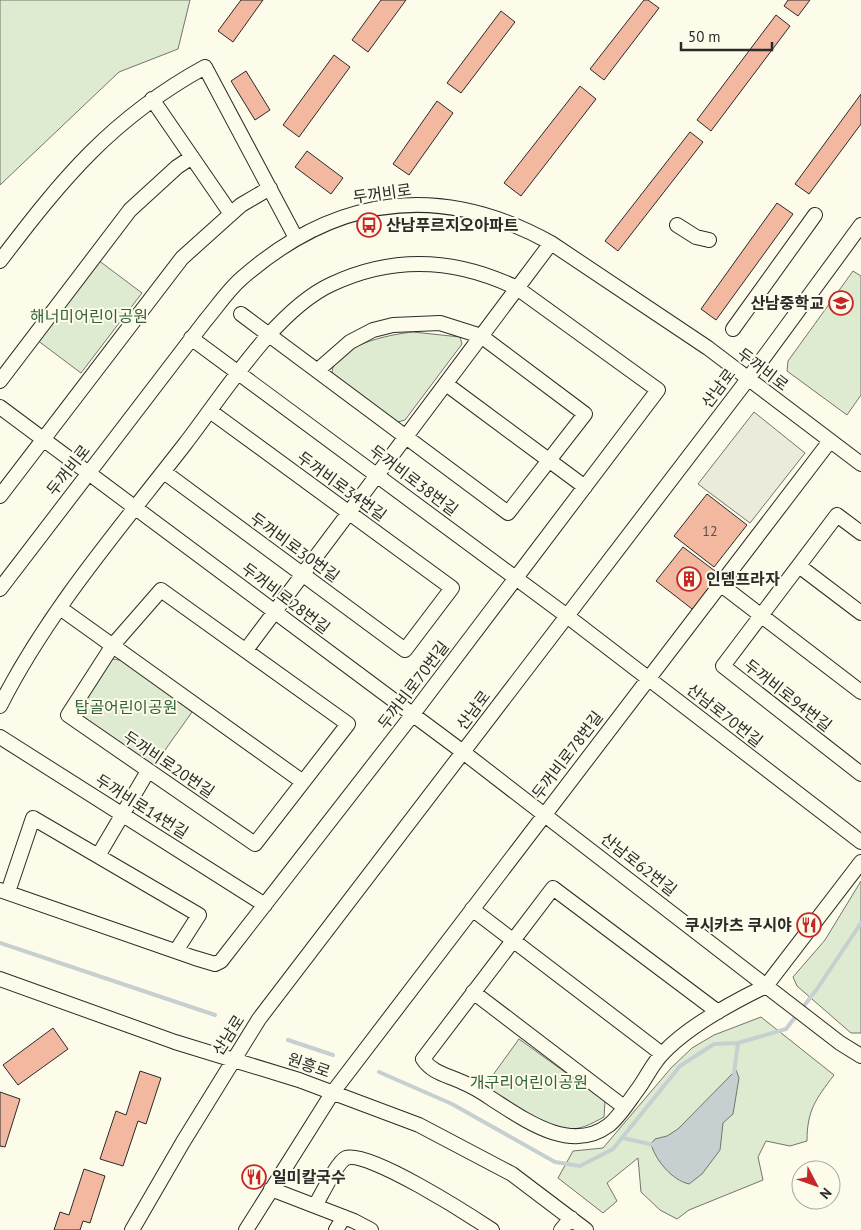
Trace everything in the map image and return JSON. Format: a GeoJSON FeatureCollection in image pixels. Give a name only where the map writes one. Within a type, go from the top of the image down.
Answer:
{"type":"FeatureCollection","features":[{"type":"Feature","properties":{"kind":"street"},"geometry":{"type":"LineString","coordinates":[[0,262],[68,174],[102,140],[152,99],[205,67],[296,238]]}},
{"type":"Feature","properties":{"kind":"street"},"geometry":{"type":"LineString","coordinates":[[152,99],[231,214]]}},
{"type":"Feature","properties":{"kind":"street"},"geometry":{"type":"LineString","coordinates":[[0,382],[100,247],[130,210],[177,167],[192,157]]}},
{"type":"Feature","properties":{"kind":"street"},"geometry":{"type":"LineString","coordinates":[[0,496],[182,258],[231,214],[270,188]]}},
{"type":"Feature","properties":{"kind":"street","name":"두꺼비로"},"geometry":{"type":"LineString","coordinates":[[2,581],[88,473],[191,338],[240,279],[296,238],[337,219],[362,211],[395,206],[446,205],[490,214],[527,229],[552,242],[700,343],[861,464]]}},
{"type":"Feature","properties":{"kind":"street"},"geometry":{"type":"LineString","coordinates":[[733,329],[815,215]]}},
{"type":"Feature","properties":{"kind":"street"},"geometry":{"type":"LineString","coordinates":[[700,227],[677,225],[696,236],[709,240]]}},
{"type":"Feature","properties":{"kind":"street","name":"산남로"},"geometry":{"type":"LineString","coordinates":[[132,1230],[233,1059],[295,970],[748,379],[861,225]]}},
{"type":"Feature","properties":{"kind":"street"},"geometry":{"type":"LineString","coordinates":[[246,650],[552,242]]}},
{"type":"Feature","properties":{"kind":"street"},"geometry":{"type":"LineString","coordinates":[[0,706],[16,675],[60,608],[239,374],[292,312],[331,284],[382,266],[408,263],[437,263],[473,271],[517,288]]}},
{"type":"Feature","properties":{"kind":"street","name":"두꺼비로70번길"},"geometry":{"type":"LineString","coordinates":[[176,951],[199,915],[33,818],[4,891],[176,951],[215,964],[221,961],[413,714],[658,390],[517,288]]}},
{"type":"Feature","properties":{"kind":"street"},"geometry":{"type":"LineString","coordinates":[[241,314],[508,514],[585,414],[482,336],[440,323],[393,324],[373,330],[350,342],[318,370]]}},
{"type":"Feature","properties":{"kind":"street","name":"두꺼비로38번길"},"geometry":{"type":"LineString","coordinates":[[191,338],[567,616]]}},
{"type":"Feature","properties":{"kind":"street"},"geometry":{"type":"LineString","coordinates":[[446,384],[585,487]]}},
{"type":"Feature","properties":{"kind":"street","name":"두꺼비로28번길"},"geometry":{"type":"LineString","coordinates":[[0,407],[463,752]]}},
{"type":"Feature","properties":{"kind":"street","name":"두꺼비로34번길"},"geometry":{"type":"LineString","coordinates":[[210,412],[452,588],[405,650]]}},
{"type":"Feature","properties":{"kind":"street","name":"두꺼비로78번길"},"geometry":{"type":"LineString","coordinates":[[246,1230],[333,1092],[830,441]]}},
{"type":"Feature","properties":{"kind":"street","name":"두꺼비로30번길"},"geometry":{"type":"LineString","coordinates":[[164,472],[405,650]]}},
{"type":"Feature","properties":{"kind":"street","name":"두꺼비로94번길"},"geometry":{"type":"LineString","coordinates":[[861,534],[837,515],[722,666],[861,774]]}},
{"type":"Feature","properties":{"kind":"street"},"geometry":{"type":"LineString","coordinates":[[798,566],[861,613]]}},
{"type":"Feature","properties":{"kind":"street"},"geometry":{"type":"LineString","coordinates":[[720,584],[861,692]]}},
{"type":"Feature","properties":{"kind":"street","name":"두꺼비로20번길"},"geometry":{"type":"LineString","coordinates":[[161,590],[246,650],[348,724],[255,844],[68,715],[113,645],[161,590]]}},
{"type":"Feature","properties":{"kind":"street"},"geometry":{"type":"LineString","coordinates":[[60,608],[303,782]]}},
{"type":"Feature","properties":{"kind":"street","name":"산남로70번길"},"geometry":{"type":"LineString","coordinates":[[567,616],[861,842]]}},
{"type":"Feature","properties":{"kind":"street","name":"두꺼비로14번길"},"geometry":{"type":"LineString","coordinates":[[0,737],[265,905]]}},
{"type":"Feature","properties":{"kind":"street","name":"산남로62번길"},"geometry":{"type":"LineString","coordinates":[[463,752],[840,1043],[861,1056]]}},
{"type":"Feature","properties":{"kind":"street"},"geometry":{"type":"LineString","coordinates":[[98,856],[148,771]]}},
{"type":"Feature","properties":{"kind":"street"},"geometry":{"type":"LineString","coordinates":[[718,1012],[553,888],[423,1059],[428,1066],[440,1073],[462,1082],[554,1134],[582,1136],[596,1133],[610,1124],[662,1054],[718,1012],[766,986],[861,862]]}},
{"type":"Feature","properties":{"kind":"street"},"geometry":{"type":"LineString","coordinates":[[472,909],[662,1054]]}},
{"type":"Feature","properties":{"kind":"street","name":"원흥로"},"geometry":{"type":"LineString","coordinates":[[0,979],[176,1042],[333,1092],[419,1125],[474,1152],[512,1174],[586,1230]]}},
{"type":"Feature","properties":{"kind":"street"},"geometry":{"type":"LineString","coordinates":[[473,992],[624,1107]]}},
{"type":"Feature","properties":{"kind":"street"},"geometry":{"type":"LineString","coordinates":[[315,1206],[340,1164],[346,1158],[355,1157],[398,1174],[435,1193],[492,1230]]}},
{"type":"Feature","properties":{"kind":"street"},"geometry":{"type":"LineString","coordinates":[[271,1189],[371,1230]]}},
{"type":"Feature","properties":{"kind":"street"},"geometry":{"type":"LineString","coordinates":[[336,1230],[344,1218]]}},
{"type":"Feature","properties":{"kind":"street"},"geometry":{"type":"LineString","coordinates":[[561,1230],[571,1218]]}},
{"type":"Feature","properties":{"kind":"green space"},"geometry":{"type":"Polygon","coordinates":[[[0,0],[190,0],[178,49],[119,72],[0,185],[0,0]]]}},
{"type":"Feature","properties":{"kind":"green space","name":"해너미어린이공원"},"geometry":{"type":"Polygon","coordinates":[[[98,260],[142,293],[81,373],[37,340],[98,260]]]}},
{"type":"Feature","properties":{"kind":"green space","name":"산남중학교"},"geometry":{"type":"Polygon","coordinates":[[[853,271],[861,276],[861,395],[847,415],[787,371],[788,361],[853,271]]]}},
{"type":"Feature","properties":{"kind":"green space"},"geometry":{"type":"Polygon","coordinates":[[[413,332],[460,337],[462,344],[405,420],[394,423],[332,374],[334,364],[351,349],[364,343],[391,335],[413,332]]]}},
{"type":"Feature","properties":{"kind":"green space","name":"탑골어린이공원"},"geometry":{"type":"Polygon","coordinates":[[[107,658],[125,661],[192,712],[153,767],[82,721],[79,702],[107,658]]]}},
{"type":"Feature","properties":{"kind":"green space"},"geometry":{"type":"Polygon","coordinates":[[[861,881],[861,1033],[851,1033],[797,986],[793,977],[825,940],[861,881]]]}},
{"type":"Feature","properties":{"kind":"green space"},"geometry":{"type":"Polygon","coordinates":[[[761,1017],[834,1075],[814,1105],[807,1130],[807,1141],[790,1146],[766,1141],[758,1157],[763,1180],[689,1210],[677,1219],[660,1210],[641,1192],[638,1158],[607,1183],[617,1201],[603,1213],[558,1178],[573,1151],[603,1148],[671,1068],[692,1048],[714,1035],[761,1017]]]}},
{"type":"Feature","properties":{"kind":"green space","name":"개구리어린이공원"},"geometry":{"type":"Polygon","coordinates":[[[519,1039],[605,1101],[604,1117],[580,1128],[554,1127],[533,1118],[485,1086],[519,1039]]]}},
{"type":"Feature","properties":{"kind":"shaded area"},"geometry":{"type":"Polygon","coordinates":[[[754,412],[805,453],[750,523],[698,484],[754,412]]]}},
{"type":"Feature","properties":{"kind":"shaded area"},"geometry":{"type":"Polygon","coordinates":[[[736,1070],[739,1078],[733,1114],[723,1123],[720,1150],[702,1174],[689,1184],[683,1182],[666,1169],[657,1157],[651,1144],[655,1139],[667,1136],[678,1129],[736,1070]]]}},
{"type":"Feature","properties":{"kind":"building"},"geometry":{"type":"Polygon","coordinates":[[[241,0],[263,0],[233,42],[218,31],[241,0]]]}},
{"type":"Feature","properties":{"kind":"building"},"geometry":{"type":"Polygon","coordinates":[[[381,0],[406,0],[368,52],[352,40],[381,0]]]}},
{"type":"Feature","properties":{"kind":"building"},"geometry":{"type":"Polygon","coordinates":[[[644,0],[648,0],[659,8],[604,80],[590,69],[644,0]]]}},
{"type":"Feature","properties":{"kind":"building"},"geometry":{"type":"Polygon","coordinates":[[[788,0],[810,0],[798,16],[784,6],[788,0]]]}},
{"type":"Feature","properties":{"kind":"building"},"geometry":{"type":"Polygon","coordinates":[[[501,11],[515,22],[461,93],[447,83],[501,11]]]}},
{"type":"Feature","properties":{"kind":"building"},"geometry":{"type":"Polygon","coordinates":[[[776,15],[790,26],[711,131],[697,120],[776,15]]]}},
{"type":"Feature","properties":{"kind":"building"},"geometry":{"type":"Polygon","coordinates":[[[334,55],[350,67],[299,137],[283,125],[334,55]]]}},
{"type":"Feature","properties":{"kind":"building"},"geometry":{"type":"Polygon","coordinates":[[[246,71],[270,110],[255,120],[231,81],[246,71]]]}},
{"type":"Feature","properties":{"kind":"building"},"geometry":{"type":"Polygon","coordinates":[[[580,86],[596,99],[521,196],[504,183],[580,86]]]}},
{"type":"Feature","properties":{"kind":"building"},"geometry":{"type":"Polygon","coordinates":[[[861,94],[861,124],[809,194],[795,184],[861,94]]]}},
{"type":"Feature","properties":{"kind":"building"},"geometry":{"type":"Polygon","coordinates":[[[437,101],[453,113],[409,175],[393,164],[437,101]]]}},
{"type":"Feature","properties":{"kind":"building"},"geometry":{"type":"Polygon","coordinates":[[[690,132],[703,142],[618,251],[605,241],[690,132]]]}},
{"type":"Feature","properties":{"kind":"building"},"geometry":{"type":"Polygon","coordinates":[[[307,151],[343,178],[331,194],[295,167],[307,151]]]}},
{"type":"Feature","properties":{"kind":"building"},"geometry":{"type":"Polygon","coordinates":[[[777,203],[793,214],[716,320],[701,309],[777,203]]]}},
{"type":"Feature","properties":{"kind":"building"},"geometry":{"type":"Polygon","coordinates":[[[707,494],[747,525],[714,567],[674,536],[707,494]]]}},
{"type":"Feature","properties":{"kind":"building","name":"인뎀프라자"},"geometry":{"type":"Polygon","coordinates":[[[683,547],[723,577],[696,612],[656,581],[683,547]]]}},
{"type":"Feature","properties":{"kind":"building"},"geometry":{"type":"Polygon","coordinates":[[[53,1028],[68,1049],[18,1085],[3,1065],[53,1028]]]}},
{"type":"Feature","properties":{"kind":"building"},"geometry":{"type":"Polygon","coordinates":[[[140,1071],[161,1078],[146,1124],[138,1121],[123,1166],[100,1159],[116,1111],[126,1115],[140,1071]]]}},
{"type":"Feature","properties":{"kind":"building"},"geometry":{"type":"Polygon","coordinates":[[[0,1092],[20,1099],[5,1147],[0,1146],[0,1092]]]}},
{"type":"Feature","properties":{"kind":"building"},"geometry":{"type":"Polygon","coordinates":[[[84,1169],[105,1176],[90,1223],[83,1221],[80,1230],[54,1230],[60,1212],[69,1215],[84,1169]]]}},
{"type":"Feature","properties":{"kind":"waterway"},"geometry":{"type":"LineString","coordinates":[[379,1072],[452,1104],[555,1162],[580,1166],[613,1149],[680,1066],[714,1044],[738,1043],[786,1029],[817,989],[861,923]]}},
{"type":"Feature","properties":{"kind":"waterway"},"geometry":{"type":"LineString","coordinates":[[0,943],[215,1015]]}},
{"type":"Feature","properties":{"kind":"waterway"},"geometry":{"type":"LineString","coordinates":[[288,1040],[333,1055]]}},
{"type":"Feature","properties":{"kind":"waterway"},"geometry":{"type":"LineString","coordinates":[[734,1073],[738,1043]]}},
{"type":"Feature","properties":{"kind":"waterway"},"geometry":{"type":"LineString","coordinates":[[623,1138],[654,1145]]}},
{"type":"Feature","properties":{"kind":"place","name":"산남푸르지오아파트"},"geometry":{"type":"Point","coordinates":[369,225]}},
{"type":"Feature","properties":{"kind":"place","name":"산남중학교"},"geometry":{"type":"Point","coordinates":[841,303]}},
{"type":"Feature","properties":{"kind":"place","name":"인뎀프라자"},"geometry":{"type":"Point","coordinates":[689,579]}},
{"type":"Feature","properties":{"kind":"place","name":"쿠시카츠 쿠시야"},"geometry":{"type":"Point","coordinates":[809,925]}},
{"type":"Feature","properties":{"kind":"place","name":"일미칼국수"},"geometry":{"type":"Point","coordinates":[254,1177]}}]}
